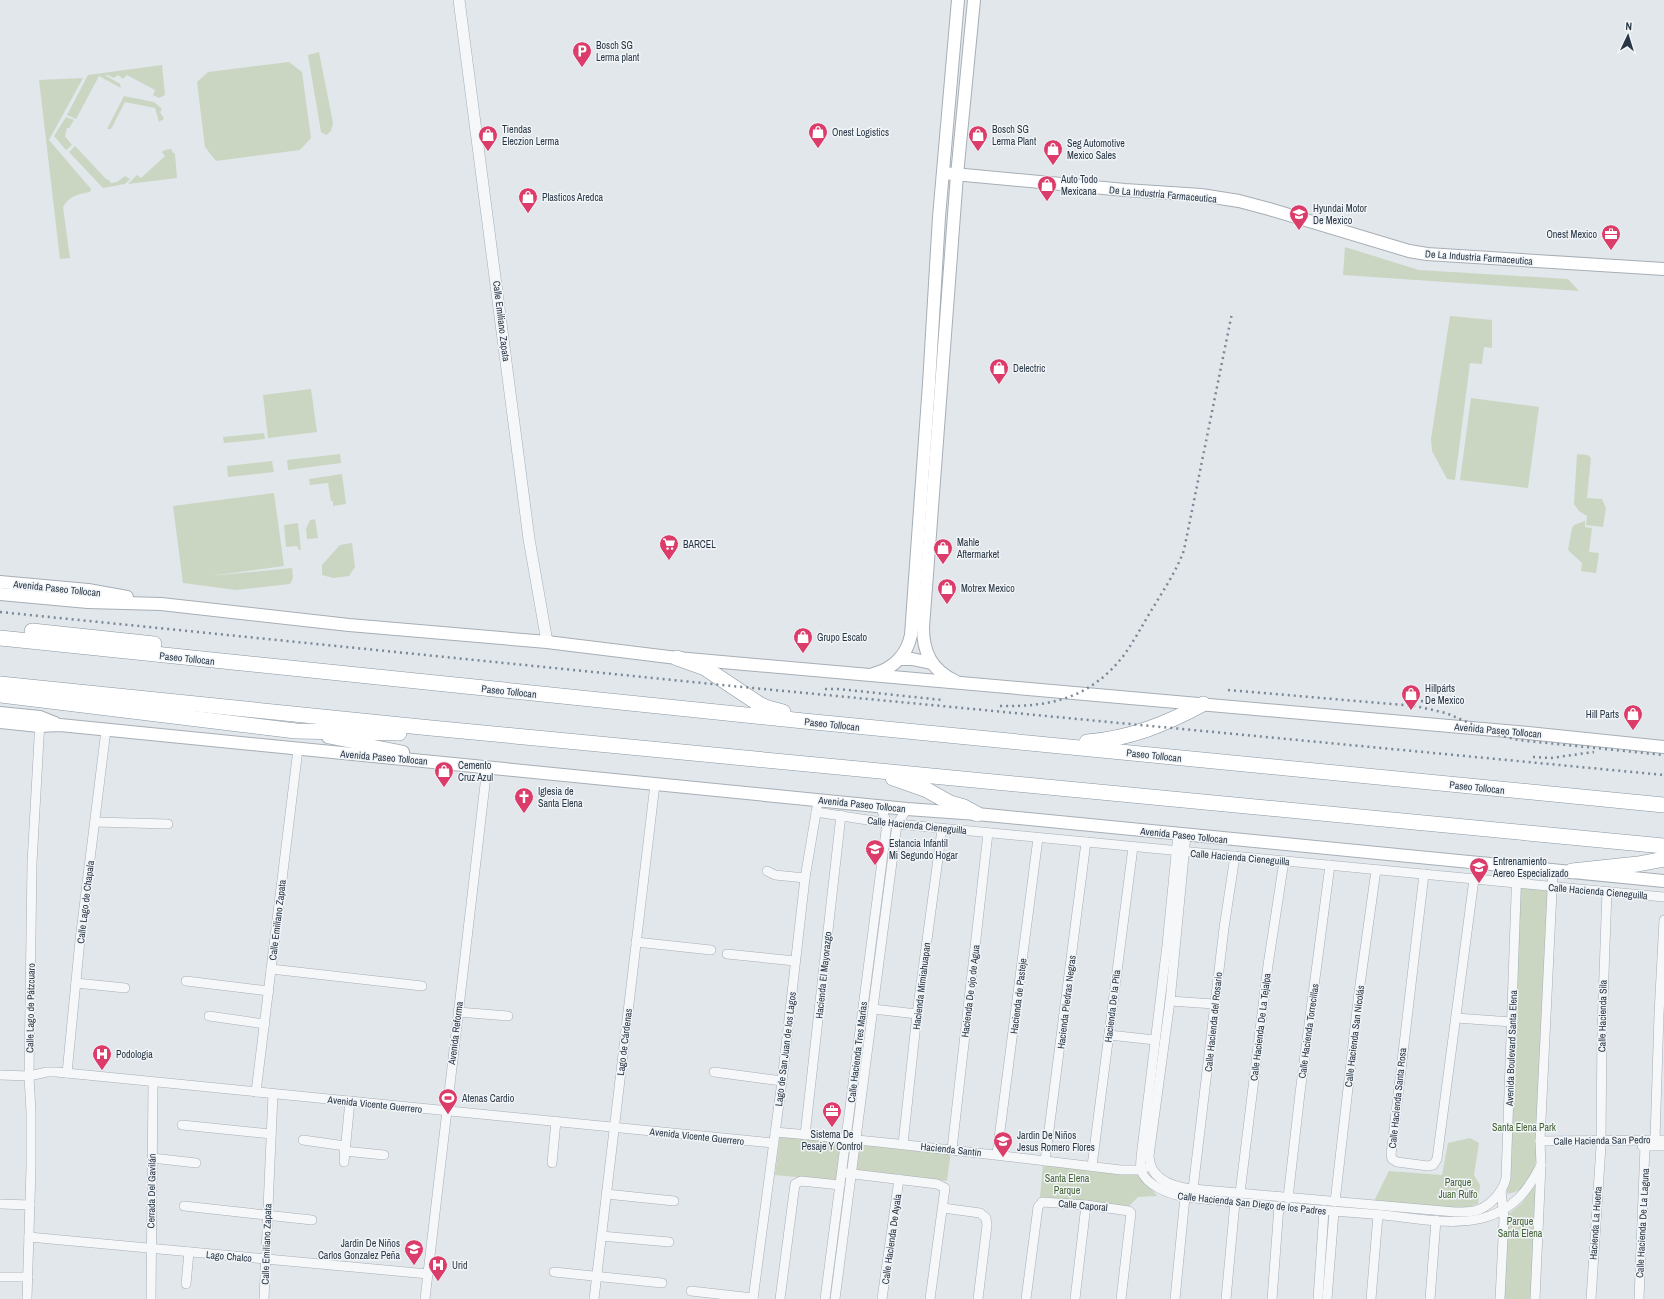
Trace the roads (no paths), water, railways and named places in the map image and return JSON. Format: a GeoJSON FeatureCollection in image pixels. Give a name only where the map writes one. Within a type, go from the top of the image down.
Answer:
{"type":"FeatureCollection","features":[{"type":"Feature","properties":{"kind":"highway"},"geometry":{"type":"LineString","coordinates":[[0,629],[104,638],[212,653],[242,663]]}},
{"type":"Feature","properties":{"kind":"highway","name":"Paseo Tollocan"},"geometry":{"type":"LineString","coordinates":[[0,638],[804,721],[1664,805]]}},
{"type":"Feature","properties":{"kind":"highway"},"geometry":{"type":"LineString","coordinates":[[677,658],[705,668],[759,704],[795,715],[804,721]]}},
{"type":"Feature","properties":{"kind":"highway"},"geometry":{"type":"LineString","coordinates":[[0,684],[431,728],[1664,846]]}},
{"type":"Feature","properties":{"kind":"highway"},"geometry":{"type":"LineString","coordinates":[[0,695],[296,731],[395,734],[421,732],[431,728]]}},
{"type":"Feature","properties":{"kind":"highway"},"geometry":{"type":"LineString","coordinates":[[1061,746],[1115,739],[1132,735],[1182,715],[1203,704]]}},
{"type":"Feature","properties":{"kind":"highway"},"geometry":{"type":"LineString","coordinates":[[867,769],[927,790],[946,801],[964,807],[977,814]]}},
{"type":"Feature","properties":{"kind":"highway"},"geometry":{"type":"LineString","coordinates":[[1572,871],[1638,864],[1664,859]]}},
{"type":"Feature","properties":{"kind":"main road"},"geometry":{"type":"LineString","coordinates":[[926,508],[929,384],[943,173],[958,0]]}},
{"type":"Feature","properties":{"kind":"main road"},"geometry":{"type":"LineString","coordinates":[[866,675],[886,670],[899,659],[906,650],[911,635],[921,569],[926,508],[942,387],[957,175],[974,0]]}},
{"type":"Feature","properties":{"kind":"main road","name":"De La Industria Farmaceutica"},"geometry":{"type":"LineString","coordinates":[[943,173],[1125,190],[1201,195],[1239,201],[1409,251],[1427,254],[1664,269]]}},
{"type":"Feature","properties":{"kind":"main road"},"geometry":{"type":"LineString","coordinates":[[921,569],[924,649],[931,663],[950,678],[958,682]]}},
{"type":"Feature","properties":{"kind":"main road","name":"Avenida Paseo Tollocan"},"geometry":{"type":"LineString","coordinates":[[0,582],[88,590],[161,604]]}},
{"type":"Feature","properties":{"kind":"main road","name":"Avenida Paseo Tollocan"},"geometry":{"type":"LineString","coordinates":[[0,594],[88,602],[161,604],[349,624],[547,642],[677,658],[958,682],[1051,692],[1528,732],[1664,747]]}},
{"type":"Feature","properties":{"kind":"main road"},"geometry":{"type":"LineString","coordinates":[[899,659],[912,659],[931,663]]}},
{"type":"Feature","properties":{"kind":"main road","name":"Avenida Paseo Tollocan"},"geometry":{"type":"LineString","coordinates":[[0,713],[60,725],[106,730],[435,761],[907,809],[977,814],[1664,881]]}},
{"type":"Feature","properties":{"kind":"main road","name":"Avenida Paseo Tollocan"},"geometry":{"type":"LineString","coordinates":[[0,722],[40,721]]}},
{"type":"Feature","properties":{"kind":"main road"},"geometry":{"type":"LineString","coordinates":[[296,731],[405,752],[435,761]]}},
{"type":"Feature","properties":{"kind":"street","name":"Calle Emiliano Zapata"},"geometry":{"type":"LineString","coordinates":[[459,0],[529,539],[547,642]]}},
{"type":"Feature","properties":{"kind":"street"},"geometry":{"type":"LineString","coordinates":[[929,384],[942,387]]}},
{"type":"Feature","properties":{"kind":"street","name":"Calle Lago de Pátzcuaro"},"geometry":{"type":"LineString","coordinates":[[27,1299],[30,1205],[31,1112],[29,1076],[32,863],[40,721]]}},
{"type":"Feature","properties":{"kind":"street","name":"Calle Lago de Chapala"},"geometry":{"type":"LineString","coordinates":[[67,1074],[76,983],[106,730]]}},
{"type":"Feature","properties":{"kind":"street","name":"Calle Emiliano Zapata"},"geometry":{"type":"LineString","coordinates":[[256,1092],[298,749]]}},
{"type":"Feature","properties":{"kind":"street","name":"Avenida Reforma"},"geometry":{"type":"LineString","coordinates":[[425,1299],[487,767]]}},
{"type":"Feature","properties":{"kind":"street","name":"Lago de Cárdenas"},"geometry":{"type":"LineString","coordinates":[[594,1299],[655,784]]}},
{"type":"Feature","properties":{"kind":"street","name":"Lago de San Juan de los Lagos"},"geometry":{"type":"LineString","coordinates":[[753,1298],[782,1081],[805,878],[818,800]]}},
{"type":"Feature","properties":{"kind":"street","name":"Calle Hacienda Tres Marías"},"geometry":{"type":"LineString","coordinates":[[835,1299],[846,1173],[846,1138],[887,823],[880,806]]}},
{"type":"Feature","properties":{"kind":"street","name":"Calle Hacienda Tres Marías"},"geometry":{"type":"LineString","coordinates":[[826,1299],[840,1185],[846,1173],[856,1139],[897,824],[907,809]]}},
{"type":"Feature","properties":{"kind":"street","name":"Calle Hacienda Cieneguilla"},"geometry":{"type":"LineString","coordinates":[[816,812],[887,823],[1664,897]]}},
{"type":"Feature","properties":{"kind":"street","name":"Hacienda El Mayorazgo"},"geometry":{"type":"LineString","coordinates":[[805,1135],[841,815]]}},
{"type":"Feature","properties":{"kind":"street"},"geometry":{"type":"LineString","coordinates":[[95,822],[168,824]]}},
{"type":"Feature","properties":{"kind":"street","name":"Hacienda Mimiahuapan"},"geometry":{"type":"LineString","coordinates":[[903,1144],[917,1014],[942,828]]}},
{"type":"Feature","properties":{"kind":"street","name":"Hacienda De ojo de Agua"},"geometry":{"type":"LineString","coordinates":[[952,1149],[988,833]]}},
{"type":"Feature","properties":{"kind":"street"},"geometry":{"type":"LineString","coordinates":[[1150,1166],[1149,1156],[1155,1040],[1171,946],[1182,835]]}},
{"type":"Feature","properties":{"kind":"street","name":"Hacienda de Pasteje"},"geometry":{"type":"LineString","coordinates":[[997,1154],[1038,838]]}},
{"type":"Feature","properties":{"kind":"street","name":"Hacienda Piedras Negras"},"geometry":{"type":"LineString","coordinates":[[1045,1161],[1086,842]]}},
{"type":"Feature","properties":{"kind":"street","name":"Hacienda De la Pila"},"geometry":{"type":"LineString","coordinates":[[1092,1166],[1133,847]]}},
{"type":"Feature","properties":{"kind":"street","name":"Calle Hacienda del Rosario"},"geometry":{"type":"LineString","coordinates":[[1193,1189],[1214,1004],[1235,856]]}},
{"type":"Feature","properties":{"kind":"street","name":"Calle Hacienda De La Tejalpa"},"geometry":{"type":"LineString","coordinates":[[1240,1193],[1267,973],[1284,861]]}},
{"type":"Feature","properties":{"kind":"street","name":"Calle Hacienda Torrecillas"},"geometry":{"type":"LineString","coordinates":[[1288,1198],[1301,1085],[1330,865]]}},
{"type":"Feature","properties":{"kind":"street","name":"Avenida Boulevard Santa Elena"},"geometry":{"type":"LineString","coordinates":[[1500,1299],[1504,1209],[1501,1191],[1506,1178],[1517,867]]}},
{"type":"Feature","properties":{"kind":"street"},"geometry":{"type":"LineString","coordinates":[[1530,884],[1532,868]]}},
{"type":"Feature","properties":{"kind":"street","name":"Calle Hacienda San Nicolás"},"geometry":{"type":"LineString","coordinates":[[1336,1202],[1359,992],[1376,870]]}},
{"type":"Feature","properties":{"kind":"street"},"geometry":{"type":"LineString","coordinates":[[1535,1299],[1541,1165],[1540,1144],[1553,870]]}},
{"type":"Feature","properties":{"kind":"street"},"geometry":{"type":"LineString","coordinates":[[767,871],[775,874],[805,878]]}},
{"type":"Feature","properties":{"kind":"street","name":"Calle Hacienda Santa Rosa"},"geometry":{"type":"LineString","coordinates":[[1424,874],[1391,1155],[1394,1161],[1428,1166],[1434,1165],[1435,1163],[1446,1093],[1474,879]]}},
{"type":"Feature","properties":{"kind":"street","name":"Calle Hacienda Sila"},"geometry":{"type":"LineString","coordinates":[[1601,1144],[1602,1029],[1607,892]]}},
{"type":"Feature","properties":{"kind":"street"},"geometry":{"type":"LineString","coordinates":[[1659,1140],[1659,1014],[1664,920]]}},
{"type":"Feature","properties":{"kind":"street"},"geometry":{"type":"LineString","coordinates":[[872,939],[882,940]]}},
{"type":"Feature","properties":{"kind":"street"},"geometry":{"type":"LineString","coordinates":[[636,942],[711,950]]}},
{"type":"Feature","properties":{"kind":"street"},"geometry":{"type":"LineString","coordinates":[[1141,1170],[1141,1157],[1154,1079],[1170,1001],[1171,946]]}},
{"type":"Feature","properties":{"kind":"street"},"geometry":{"type":"LineString","coordinates":[[727,954],[795,962]]}},
{"type":"Feature","properties":{"kind":"street"},"geometry":{"type":"LineString","coordinates":[[272,969],[422,986]]}},
{"type":"Feature","properties":{"kind":"street"},"geometry":{"type":"LineString","coordinates":[[186,981],[269,991]]}},
{"type":"Feature","properties":{"kind":"street"},"geometry":{"type":"LineString","coordinates":[[76,983],[125,988]]}},
{"type":"Feature","properties":{"kind":"street"},"geometry":{"type":"LineString","coordinates":[[1170,1001],[1214,1004]]}},
{"type":"Feature","properties":{"kind":"street"},"geometry":{"type":"LineString","coordinates":[[873,1009],[917,1014]]}},
{"type":"Feature","properties":{"kind":"street"},"geometry":{"type":"LineString","coordinates":[[458,1012],[508,1016]]}},
{"type":"Feature","properties":{"kind":"street"},"geometry":{"type":"LineString","coordinates":[[209,1016],[265,1024]]}},
{"type":"Feature","properties":{"kind":"street"},"geometry":{"type":"LineString","coordinates":[[1456,1018],[1512,1022]]}},
{"type":"Feature","properties":{"kind":"street"},"geometry":{"type":"LineString","coordinates":[[1109,1035],[1155,1040]]}},
{"type":"Feature","properties":{"kind":"street"},"geometry":{"type":"LineString","coordinates":[[857,1056],[867,1057]]}},
{"type":"Feature","properties":{"kind":"street","name":"Avenida Vicente Guerrero"},"geometry":{"type":"LineString","coordinates":[[0,1075],[29,1076],[47,1072],[556,1121],[773,1144]]}},
{"type":"Feature","properties":{"kind":"street"},"geometry":{"type":"LineString","coordinates":[[714,1072],[782,1081]]}},
{"type":"Feature","properties":{"kind":"street","name":"Cerrada Del Gavilán"},"geometry":{"type":"LineString","coordinates":[[151,1299],[150,1248],[153,1082]]}},
{"type":"Feature","properties":{"kind":"street","name":"Calle Emiliano Zapata"},"geometry":{"type":"LineString","coordinates":[[264,1299],[273,1094]]}},
{"type":"Feature","properties":{"kind":"street"},"geometry":{"type":"LineString","coordinates":[[344,1162],[350,1101]]}},
{"type":"Feature","properties":{"kind":"street"},"geometry":{"type":"LineString","coordinates":[[552,1163],[556,1121]]}},
{"type":"Feature","properties":{"kind":"street"},"geometry":{"type":"LineString","coordinates":[[182,1125],[271,1134]]}},
{"type":"Feature","properties":{"kind":"street","name":"Hacienda Santin"},"geometry":{"type":"LineString","coordinates":[[775,1132],[952,1149],[1121,1170],[1141,1170],[1150,1166]]}},
{"type":"Feature","properties":{"kind":"street"},"geometry":{"type":"LineString","coordinates":[[303,1140],[384,1155]]}},
{"type":"Feature","properties":{"kind":"street","name":"Calle Hacienda San Pedro"},"geometry":{"type":"LineString","coordinates":[[1540,1144],[1601,1144],[1659,1140]]}},
{"type":"Feature","properties":{"kind":"street","name":"Calle Hacienda San Pedro"},"geometry":{"type":"LineString","coordinates":[[1624,1143],[1645,1146],[1664,1146]]}},
{"type":"Feature","properties":{"kind":"street","name":"Hacienda La Huerta"},"geometry":{"type":"LineString","coordinates":[[1591,1299],[1601,1144]]}},
{"type":"Feature","properties":{"kind":"street","name":"Calle Hacienda De La Laguna"},"geometry":{"type":"LineString","coordinates":[[1639,1299],[1645,1146]]}},
{"type":"Feature","properties":{"kind":"street"},"geometry":{"type":"LineString","coordinates":[[152,1158],[196,1163]]}},
{"type":"Feature","properties":{"kind":"street","name":"Calle Hacienda San Diego de los Padres"},"geometry":{"type":"LineString","coordinates":[[1150,1166],[1156,1175],[1167,1183],[1176,1187],[1240,1193],[1279,1206],[1334,1212],[1457,1221],[1476,1220],[1490,1216],[1514,1203],[1527,1190],[1541,1165]]}},
{"type":"Feature","properties":{"kind":"street","name":"Calle Hacienda San Diego de los Padres"},"geometry":{"type":"LineString","coordinates":[[1141,1170],[1150,1181],[1162,1190],[1185,1197],[1235,1202],[1256,1199],[1288,1198],[1455,1212],[1474,1211],[1484,1207],[1501,1191]]}},
{"type":"Feature","properties":{"kind":"street"},"geometry":{"type":"LineString","coordinates":[[846,1173],[944,1186],[943,1208],[930,1299]]}},
{"type":"Feature","properties":{"kind":"street","name":"Calle Hacienda De Ayala"},"geometry":{"type":"LineString","coordinates":[[882,1299],[899,1179]]}},
{"type":"Feature","properties":{"kind":"street"},"geometry":{"type":"LineString","coordinates":[[780,1299],[796,1182],[801,1181],[840,1185]]}},
{"type":"Feature","properties":{"kind":"street"},"geometry":{"type":"LineString","coordinates":[[606,1194],[674,1201]]}},
{"type":"Feature","properties":{"kind":"street"},"geometry":{"type":"LineString","coordinates":[[1175,1299],[1185,1197]]}},
{"type":"Feature","properties":{"kind":"street","name":"Calle Caporal"},"geometry":{"type":"LineString","coordinates":[[1026,1299],[1038,1207],[1042,1202],[1124,1209],[1131,1213],[1121,1299]]}},
{"type":"Feature","properties":{"kind":"street"},"geometry":{"type":"LineString","coordinates":[[1226,1299],[1235,1202]]}},
{"type":"Feature","properties":{"kind":"street"},"geometry":{"type":"LineString","coordinates":[[1,1204],[30,1205]]}},
{"type":"Feature","properties":{"kind":"street"},"geometry":{"type":"LineString","coordinates":[[1075,1299],[1086,1205]]}},
{"type":"Feature","properties":{"kind":"street"},"geometry":{"type":"LineString","coordinates":[[184,1206],[312,1220]]}},
{"type":"Feature","properties":{"kind":"street"},"geometry":{"type":"LineString","coordinates":[[1272,1299],[1279,1206]]}},
{"type":"Feature","properties":{"kind":"street"},"geometry":{"type":"LineString","coordinates":[[1402,1207],[1402,1217]]}},
{"type":"Feature","properties":{"kind":"street"},"geometry":{"type":"LineString","coordinates":[[943,1208],[980,1213],[986,1218],[987,1225],[978,1299]]}},
{"type":"Feature","properties":{"kind":"street"},"geometry":{"type":"LineString","coordinates":[[1318,1299],[1324,1210]]}},
{"type":"Feature","properties":{"kind":"street"},"geometry":{"type":"LineString","coordinates":[[1327,1299],[1334,1212]]}},
{"type":"Feature","properties":{"kind":"street"},"geometry":{"type":"LineString","coordinates":[[1372,1299],[1378,1215]]}},
{"type":"Feature","properties":{"kind":"street"},"geometry":{"type":"LineString","coordinates":[[1430,1299],[1436,1220]]}},
{"type":"Feature","properties":{"kind":"street"},"geometry":{"type":"LineString","coordinates":[[601,1236],[669,1242]]}},
{"type":"Feature","properties":{"kind":"street","name":"Lago Chalco"},"geometry":{"type":"LineString","coordinates":[[29,1237],[428,1274]]}},
{"type":"Feature","properties":{"kind":"street"},"geometry":{"type":"LineString","coordinates":[[186,1284],[189,1252]]}},
{"type":"Feature","properties":{"kind":"street"},"geometry":{"type":"LineString","coordinates":[[554,1272],[662,1283]]}},
{"type":"Feature","properties":{"kind":"street"},"geometry":{"type":"LineString","coordinates":[[0,1277],[28,1277]]}},
{"type":"Feature","properties":{"kind":"street"},"geometry":{"type":"LineString","coordinates":[[691,1291],[753,1298]]}},
{"type":"Feature","properties":{"kind":"railway"},"geometry":{"type":"LineString","coordinates":[[1000,706],[1019,706],[1053,702],[1069,697],[1098,681],[1111,670],[1124,655],[1165,589],[1184,550],[1232,313]]}},
{"type":"Feature","properties":{"kind":"railway"},"geometry":{"type":"LineString","coordinates":[[0,612],[732,686],[1664,775]]}},
{"type":"Feature","properties":{"kind":"railway"},"geometry":{"type":"LineString","coordinates":[[825,689],[839,689],[942,700]]}},
{"type":"Feature","properties":{"kind":"railway"},"geometry":{"type":"LineString","coordinates":[[1228,690],[1415,706],[1446,713],[1495,734],[1518,740],[1664,755]]}},
{"type":"Feature","properties":{"kind":"railway"},"geometry":{"type":"LineString","coordinates":[[1409,700],[1455,704]]}},
{"type":"Feature","properties":{"kind":"railway"},"geometry":{"type":"LineString","coordinates":[[1533,757],[1551,758],[1594,752]]}},
{"type":"Feature","properties":{"kind":"place","name":"Bosch SG Lerma plant"},"geometry":{"type":"Point","coordinates":[582,68]}},
{"type":"Feature","properties":{"kind":"place","name":"Onest Logistics"},"geometry":{"type":"Point","coordinates":[818,149]}},
{"type":"Feature","properties":{"kind":"place","name":"Tiendas Eleczion Lerma"},"geometry":{"type":"Point","coordinates":[488,152]}},
{"type":"Feature","properties":{"kind":"place","name":"Bosch SG Lerma Plant"},"geometry":{"type":"Point","coordinates":[978,152]}},
{"type":"Feature","properties":{"kind":"place","name":"Seg Automotive Mexico Sales"},"geometry":{"type":"Point","coordinates":[1053,166]}},
{"type":"Feature","properties":{"kind":"place","name":"Auto Todo Mexicana"},"geometry":{"type":"Point","coordinates":[1047,202]}},
{"type":"Feature","properties":{"kind":"place","name":"Plasticos Aredca"},"geometry":{"type":"Point","coordinates":[528,214]}},
{"type":"Feature","properties":{"kind":"place","name":"Hyundai Motor De Mexico"},"geometry":{"type":"Point","coordinates":[1299,231]}},
{"type":"Feature","properties":{"kind":"place","name":"Onest Mexico"},"geometry":{"type":"Point","coordinates":[1611,251]}},
{"type":"Feature","properties":{"kind":"place","name":"Delectric"},"geometry":{"type":"Point","coordinates":[999,385]}},
{"type":"Feature","properties":{"kind":"place","name":"BARCEL"},"geometry":{"type":"Point","coordinates":[669,561]}},
{"type":"Feature","properties":{"kind":"place","name":"Mahle Aftermarket"},"geometry":{"type":"Point","coordinates":[943,565]}},
{"type":"Feature","properties":{"kind":"place","name":"Motrex Mexico"},"geometry":{"type":"Point","coordinates":[947,605]}},
{"type":"Feature","properties":{"kind":"place","name":"Grupo Escato"},"geometry":{"type":"Point","coordinates":[803,654]}},
{"type":"Feature","properties":{"kind":"place","name":"Hillpárts De Mexico"},"geometry":{"type":"Point","coordinates":[1411,711]}},
{"type":"Feature","properties":{"kind":"place","name":"Hill Parts"},"geometry":{"type":"Point","coordinates":[1633,731]}},
{"type":"Feature","properties":{"kind":"place","name":"Cemento Cruz Azul"},"geometry":{"type":"Point","coordinates":[444,788]}},
{"type":"Feature","properties":{"kind":"place","name":"Iglesia de Santa Elena"},"geometry":{"type":"Point","coordinates":[524,814]}},
{"type":"Feature","properties":{"kind":"place","name":"Estancia Infantil Mi Segundo Hogar"},"geometry":{"type":"Point","coordinates":[875,866]}},
{"type":"Feature","properties":{"kind":"place","name":"Entrenamiento Aereo Especializado"},"geometry":{"type":"Point","coordinates":[1479,884]}},
{"type":"Feature","properties":{"kind":"place","name":"Podologia"},"geometry":{"type":"Point","coordinates":[102,1071]}},
{"type":"Feature","properties":{"kind":"place","name":"Atenas Cardio"},"geometry":{"type":"Point","coordinates":[448,1115]}},
{"type":"Feature","properties":{"kind":"place","name":"Sistema De Pesaje Y Control"},"geometry":{"type":"Point","coordinates":[832,1128]}},
{"type":"Feature","properties":{"kind":"place","name":"Jardin De Niños Jesus Romero Flores"},"geometry":{"type":"Point","coordinates":[1003,1158]}},
{"type":"Feature","properties":{"kind":"place","name":"Jardin De Niños Carlos Gonzalez Peña"},"geometry":{"type":"Point","coordinates":[414,1266]}},
{"type":"Feature","properties":{"kind":"place","name":"Urid"},"geometry":{"type":"Point","coordinates":[438,1282]}},
{"type":"Feature","properties":{"kind":"park label","name":"Santa Elena Park"},"geometry":{"type":"Point","coordinates":[1524,1127]}},
{"type":"Feature","properties":{"kind":"park label","name":"Santa Elena Parque"},"geometry":{"type":"Point","coordinates":[1067,1184]}},
{"type":"Feature","properties":{"kind":"park label","name":"Parque Juan Rulfo"},"geometry":{"type":"Point","coordinates":[1458,1188]}},
{"type":"Feature","properties":{"kind":"park label","name":"Parque Santa Elena"},"geometry":{"type":"Point","coordinates":[1520,1226]}}]}
